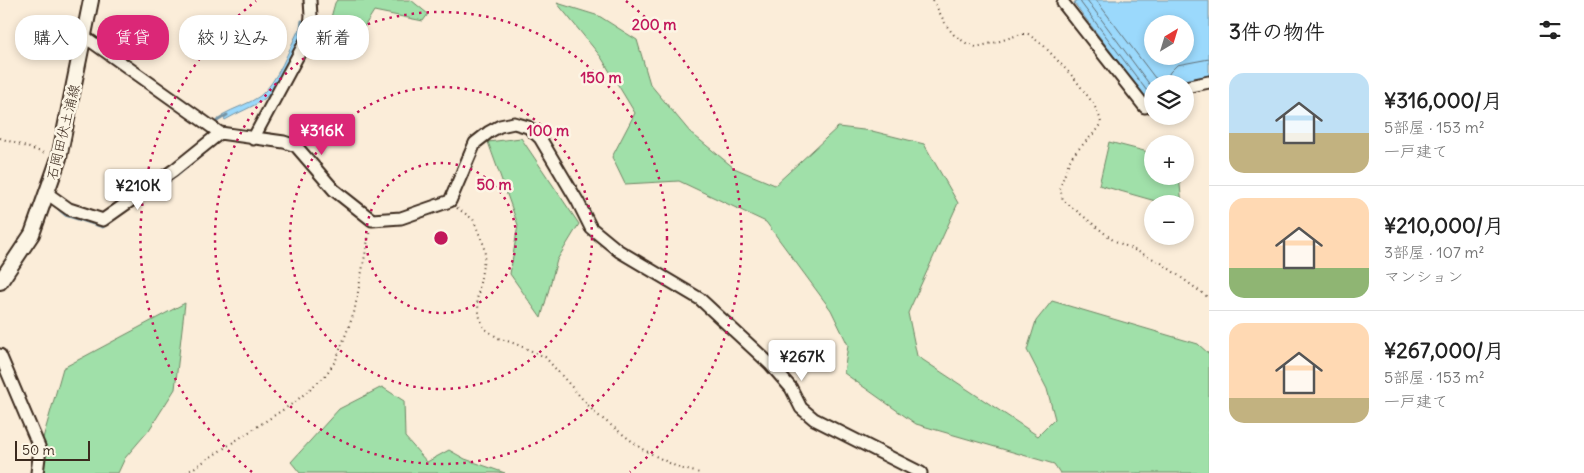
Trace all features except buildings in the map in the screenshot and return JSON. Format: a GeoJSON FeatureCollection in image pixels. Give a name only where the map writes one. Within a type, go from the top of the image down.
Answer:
{"type":"FeatureCollection","features":[{"type":"Feature","properties":{"kind":"main road","name":"石岡田伏土浦線"},"geometry":{"type":"LineString","coordinates":[[87,25],[91,0]]}},
{"type":"Feature","properties":{"kind":"main road","name":"石岡田伏土浦線"},"geometry":{"type":"LineString","coordinates":[[0,282],[32,234],[48,194],[59,158],[80,60]]}},
{"type":"Feature","properties":{"kind":"street"},"geometry":{"type":"LineString","coordinates":[[253,138],[309,35],[310,0]]}},
{"type":"Feature","properties":{"kind":"street"},"geometry":{"type":"LineString","coordinates":[[1063,3],[1144,105]]}},
{"type":"Feature","properties":{"kind":"street"},"geometry":{"type":"LineString","coordinates":[[87,38],[220,133],[284,142],[296,146],[334,190],[372,220],[401,218],[450,201],[475,143],[500,126],[514,123],[528,127],[540,138],[578,202],[591,228],[619,251],[700,299],[770,364],[791,388],[801,408],[814,419],[903,469],[921,473]]}},
{"type":"Feature","properties":{"kind":"street"},"geometry":{"type":"LineString","coordinates":[[1194,85],[1209,82]]}},
{"type":"Feature","properties":{"kind":"street"},"geometry":{"type":"LineString","coordinates":[[48,194],[69,209],[103,220],[174,170],[220,133]]}},
{"type":"Feature","properties":{"kind":"street"},"geometry":{"type":"LineString","coordinates":[[0,355],[40,449],[37,473]]}},
{"type":"Feature","properties":{"kind":"path"},"geometry":{"type":"LineString","coordinates":[[933,0],[946,25],[954,35],[966,43],[976,47],[1021,34],[1028,34],[1044,46],[1075,79],[1093,103],[1101,123],[1096,132],[1073,155],[1069,162],[1060,188],[1063,200],[1112,240],[1160,262],[1209,298]]}},
{"type":"Feature","properties":{"kind":"path"},"geometry":{"type":"LineString","coordinates":[[0,138],[59,158]]}},
{"type":"Feature","properties":{"kind":"path"},"geometry":{"type":"LineString","coordinates":[[450,201],[473,219],[483,243],[485,254],[477,300],[484,328],[498,338],[516,344],[545,358],[595,412],[642,449],[679,468],[700,473]]}},
{"type":"Feature","properties":{"kind":"path"},"geometry":{"type":"LineString","coordinates":[[186,473],[296,402],[325,376],[336,360],[354,313],[372,220]]}},
{"type":"Feature","properties":{"kind":"green space"},"geometry":{"type":"Polygon","coordinates":[[[337,0],[411,0],[428,14],[423,21],[374,11],[369,19],[369,15],[332,15],[337,0]]]}},
{"type":"Feature","properties":{"kind":"green space"},"geometry":{"type":"Polygon","coordinates":[[[557,3],[599,16],[637,40],[650,84],[690,132],[734,168],[775,185],[838,127],[872,131],[924,144],[958,203],[908,313],[917,356],[1038,436],[1055,419],[1047,389],[1027,350],[1036,321],[1052,301],[1198,344],[1209,354],[1209,473],[1060,473],[1054,464],[916,424],[844,373],[848,345],[831,310],[766,222],[679,181],[625,184],[612,157],[635,113],[601,57],[557,3]]]}},
{"type":"Feature","properties":{"kind":"green space"},"geometry":{"type":"Polygon","coordinates":[[[521,138],[579,224],[557,260],[541,318],[510,274],[518,225],[488,142],[521,138]]]}},
{"type":"Feature","properties":{"kind":"green space"},"geometry":{"type":"Polygon","coordinates":[[[1109,142],[1144,151],[1144,185],[1180,185],[1181,195],[1144,195],[1144,198],[1099,185],[1109,142]]]}},
{"type":"Feature","properties":{"kind":"green space"},"geometry":{"type":"Polygon","coordinates":[[[185,303],[175,389],[149,430],[125,458],[118,473],[33,473],[63,368],[185,303]]]}},
{"type":"Feature","properties":{"kind":"green space"},"geometry":{"type":"Polygon","coordinates":[[[382,387],[404,401],[405,437],[427,462],[449,450],[465,459],[505,473],[300,473],[291,462],[339,409],[382,387]]]}},
{"type":"Feature","properties":{"kind":"water"},"geometry":{"type":"Polygon","coordinates":[[[1076,0],[1209,0],[1209,77],[1194,80],[1194,75],[1144,75],[1144,96],[1074,3],[1076,0]]]}},
{"type":"Feature","properties":{"kind":"water"},"geometry":{"type":"Polygon","coordinates":[[[297,33],[297,46],[287,68],[270,93],[259,102],[225,120],[222,115],[256,99],[266,90],[284,60],[287,60],[287,55],[297,33]]]}},
{"type":"Feature","properties":{"kind":"water"},"geometry":{"type":"Polygon","coordinates":[[[208,144],[212,148],[178,176],[103,228],[65,216],[57,209],[61,205],[103,223],[208,144]]]}},
{"type":"Feature","properties":{"kind":"waterway"},"geometry":{"type":"LineString","coordinates":[[217,121],[227,115]]}}]}
